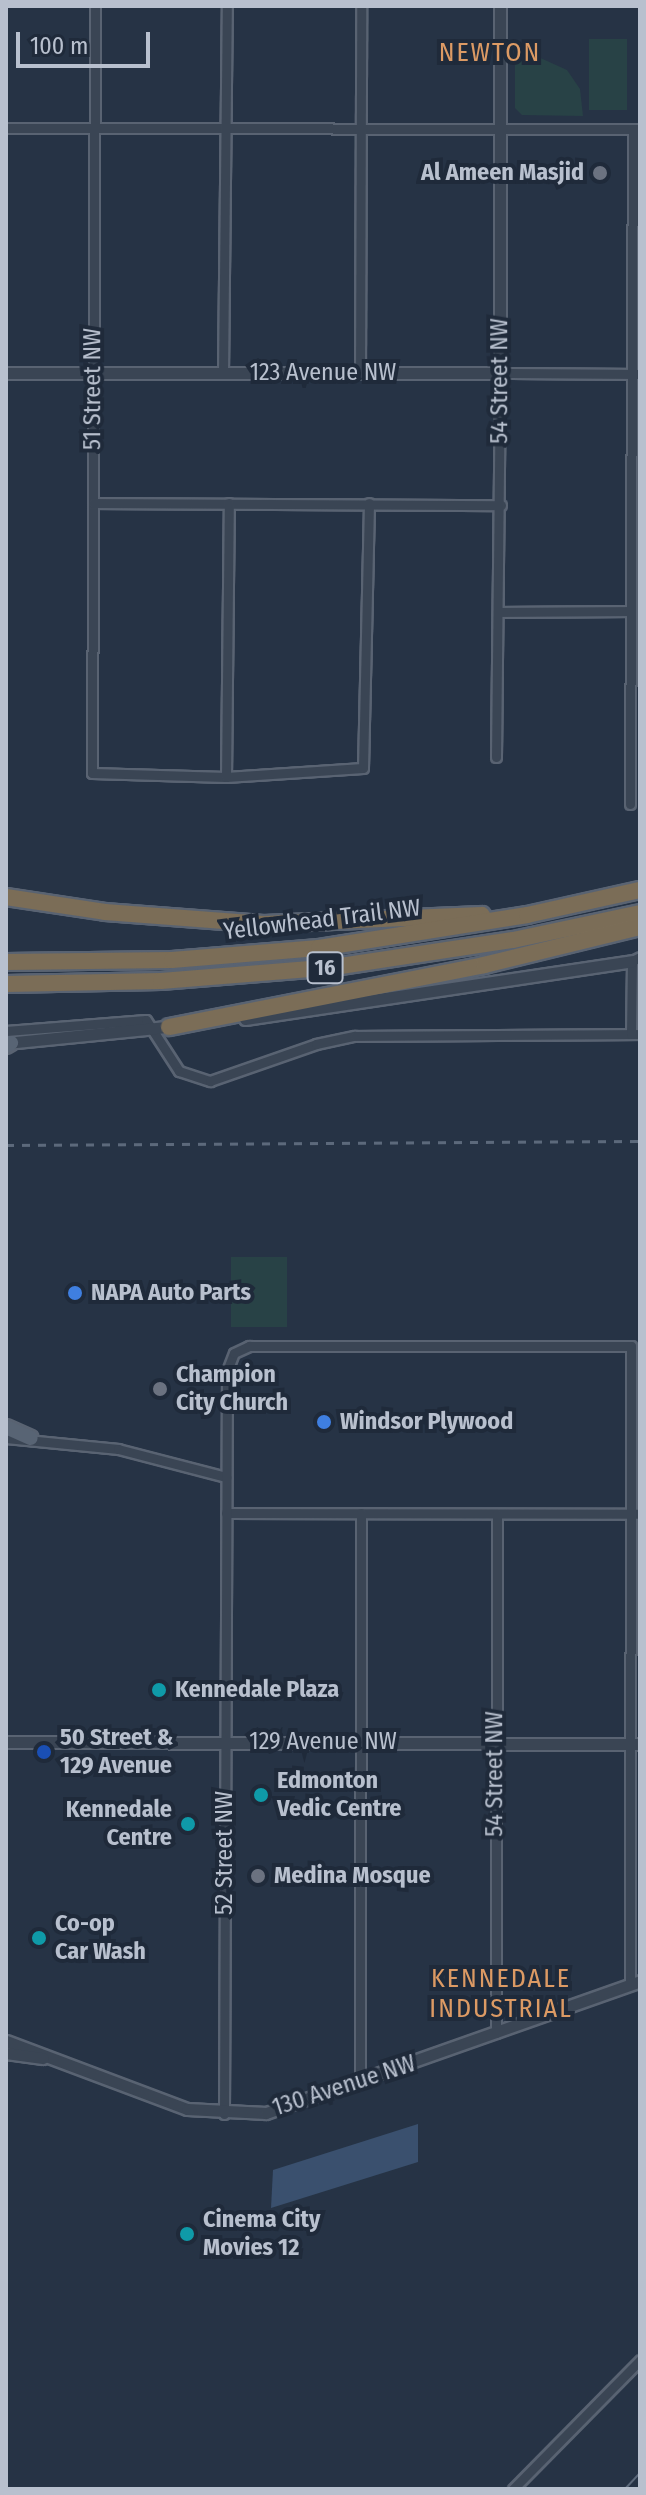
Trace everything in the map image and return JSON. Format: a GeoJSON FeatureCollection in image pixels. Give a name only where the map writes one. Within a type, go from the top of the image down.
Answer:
{"type":"FeatureCollection","features":[{"type":"Feature","properties":{"kind":"highway","name":"Yellowhead Trail NW"},"geometry":{"type":"LineString","coordinates":[[6,962],[246,955],[527,915],[640,890]]}},
{"type":"Feature","properties":{"kind":"highway"},"geometry":{"type":"LineString","coordinates":[[6,897],[105,912]]}},
{"type":"Feature","properties":{"kind":"highway"},"geometry":{"type":"LineString","coordinates":[[6,909],[105,912],[264,924],[527,915]]}},
{"type":"Feature","properties":{"kind":"highway","name":"Yellowhead Trail NW"},"geometry":{"type":"LineString","coordinates":[[6,984],[161,981],[334,967],[513,940],[640,913]]}},
{"type":"Feature","properties":{"kind":"highway"},"geometry":{"type":"LineString","coordinates":[[162,1027],[469,968],[640,927]]}},
{"type":"Feature","properties":{"kind":"main road"},"geometry":{"type":"LineString","coordinates":[[6,1427],[31,1438]]}},
{"type":"Feature","properties":{"kind":"street","name":"51 Street NW"},"geometry":{"type":"LineString","coordinates":[[95,6],[92,773],[226,777]]}},
{"type":"Feature","properties":{"kind":"street"},"geometry":{"type":"LineString","coordinates":[[223,373],[227,6]]}},
{"type":"Feature","properties":{"kind":"street"},"geometry":{"type":"LineString","coordinates":[[360,373],[361,6]]}},
{"type":"Feature","properties":{"kind":"street","name":"54 Street NW"},"geometry":{"type":"LineString","coordinates":[[496,757],[501,505],[500,6]]}},
{"type":"Feature","properties":{"kind":"street"},"geometry":{"type":"LineString","coordinates":[[6,128],[637,129],[630,804]]}},
{"type":"Feature","properties":{"kind":"street","name":"123 Avenue NW"},"geometry":{"type":"LineString","coordinates":[[6,373],[636,374]]}},
{"type":"Feature","properties":{"kind":"street"},"geometry":{"type":"LineString","coordinates":[[93,503],[501,505]]}},
{"type":"Feature","properties":{"kind":"street"},"geometry":{"type":"LineString","coordinates":[[229,503],[226,777],[363,768],[369,503]]}},
{"type":"Feature","properties":{"kind":"street"},"geometry":{"type":"LineString","coordinates":[[499,612],[631,611]]}},
{"type":"Feature","properties":{"kind":"street"},"geometry":{"type":"LineString","coordinates":[[7,1041],[162,1027],[426,995],[636,959],[636,1034],[355,1036],[316,1044],[210,1081],[179,1071],[162,1027]]}},
{"type":"Feature","properties":{"kind":"street","name":"52 Street NW"},"geometry":{"type":"LineString","coordinates":[[224,2114],[227,1371],[234,1353],[272,1344],[631,1346],[635,1514]]}},
{"type":"Feature","properties":{"kind":"street"},"geometry":{"type":"LineString","coordinates":[[6,1438],[31,1438],[141,1453],[226,1477]]}},
{"type":"Feature","properties":{"kind":"street"},"geometry":{"type":"LineString","coordinates":[[226,1513],[635,1514],[635,1983]]}},
{"type":"Feature","properties":{"kind":"street"},"geometry":{"type":"LineString","coordinates":[[360,2082],[361,1513]]}},
{"type":"Feature","properties":{"kind":"street","name":"54 Street NW"},"geometry":{"type":"LineString","coordinates":[[496,2033],[497,1514]]}},
{"type":"Feature","properties":{"kind":"street","name":"129 Avenue NW"},"geometry":{"type":"LineString","coordinates":[[6,1742],[635,1744]]}},
{"type":"Feature","properties":{"kind":"street","name":"130 Avenue NW"},"geometry":{"type":"LineString","coordinates":[[6,2041],[154,2099],[224,2114],[279,2110],[635,1983]]}},
{"type":"Feature","properties":{"kind":"street","name":"130 Avenue NW"},"geometry":{"type":"LineString","coordinates":[[6,2053],[43,2058]]}},
{"type":"Feature","properties":{"kind":"street"},"geometry":{"type":"LineString","coordinates":[[513,2489],[640,2360]]}},
{"type":"Feature","properties":{"kind":"green space"},"geometry":{"type":"Polygon","coordinates":[[[589,39],[627,39],[627,110],[589,110],[589,39]]]}},
{"type":"Feature","properties":{"kind":"green space"},"geometry":{"type":"Polygon","coordinates":[[[536,56],[567,70],[580,89],[583,116],[522,115],[515,108],[515,57],[536,56]]]}},
{"type":"Feature","properties":{"kind":"green space"},"geometry":{"type":"Polygon","coordinates":[[[231,1257],[287,1257],[287,1327],[231,1327],[231,1257]]]}},
{"type":"Feature","properties":{"kind":"water"},"geometry":{"type":"Polygon","coordinates":[[[418,2124],[418,2162],[271,2208],[273,2170],[418,2124]]]}},
{"type":"Feature","properties":{"kind":"tram line"},"geometry":{"type":"LineString","coordinates":[[625,2489],[640,2473]]}},
{"type":"Feature","properties":{"kind":"railway"},"geometry":{"type":"LineString","coordinates":[[6,1145],[640,1141]]}},
{"type":"Feature","properties":{"kind":"place","name":"Al Ameen Masjid"},"geometry":{"type":"Point","coordinates":[600,173]}},
{"type":"Feature","properties":{"kind":"place","name":"NAPA Auto Parts"},"geometry":{"type":"Point","coordinates":[75,1293]}},
{"type":"Feature","properties":{"kind":"place","name":"Champion City Church"},"geometry":{"type":"Point","coordinates":[160,1389]}},
{"type":"Feature","properties":{"kind":"place","name":"Windsor Plywood"},"geometry":{"type":"Point","coordinates":[324,1422]}},
{"type":"Feature","properties":{"kind":"place","name":"Kennedale Plaza"},"geometry":{"type":"Point","coordinates":[159,1690]}},
{"type":"Feature","properties":{"kind":"place","name":"50 Street & 129 Avenue"},"geometry":{"type":"Point","coordinates":[44,1752]}},
{"type":"Feature","properties":{"kind":"place","name":"Edmonton Vedic Centre"},"geometry":{"type":"Point","coordinates":[261,1795]}},
{"type":"Feature","properties":{"kind":"place","name":"Kennedale Centre"},"geometry":{"type":"Point","coordinates":[188,1824]}},
{"type":"Feature","properties":{"kind":"place","name":"Medina Mosque"},"geometry":{"type":"Point","coordinates":[258,1876]}},
{"type":"Feature","properties":{"kind":"place","name":"Co-op Car Wash"},"geometry":{"type":"Point","coordinates":[39,1938]}},
{"type":"Feature","properties":{"kind":"place","name":"Cinema City Movies 12"},"geometry":{"type":"Point","coordinates":[187,2234]}},
{"type":"Feature","properties":{"kind":"district","name":"NEWTON"},"geometry":{"type":"Point","coordinates":[490,53]}},
{"type":"Feature","properties":{"kind":"district","name":"KENNEDALE INDUSTRIAL"},"geometry":{"type":"Point","coordinates":[501,1994]}}]}
